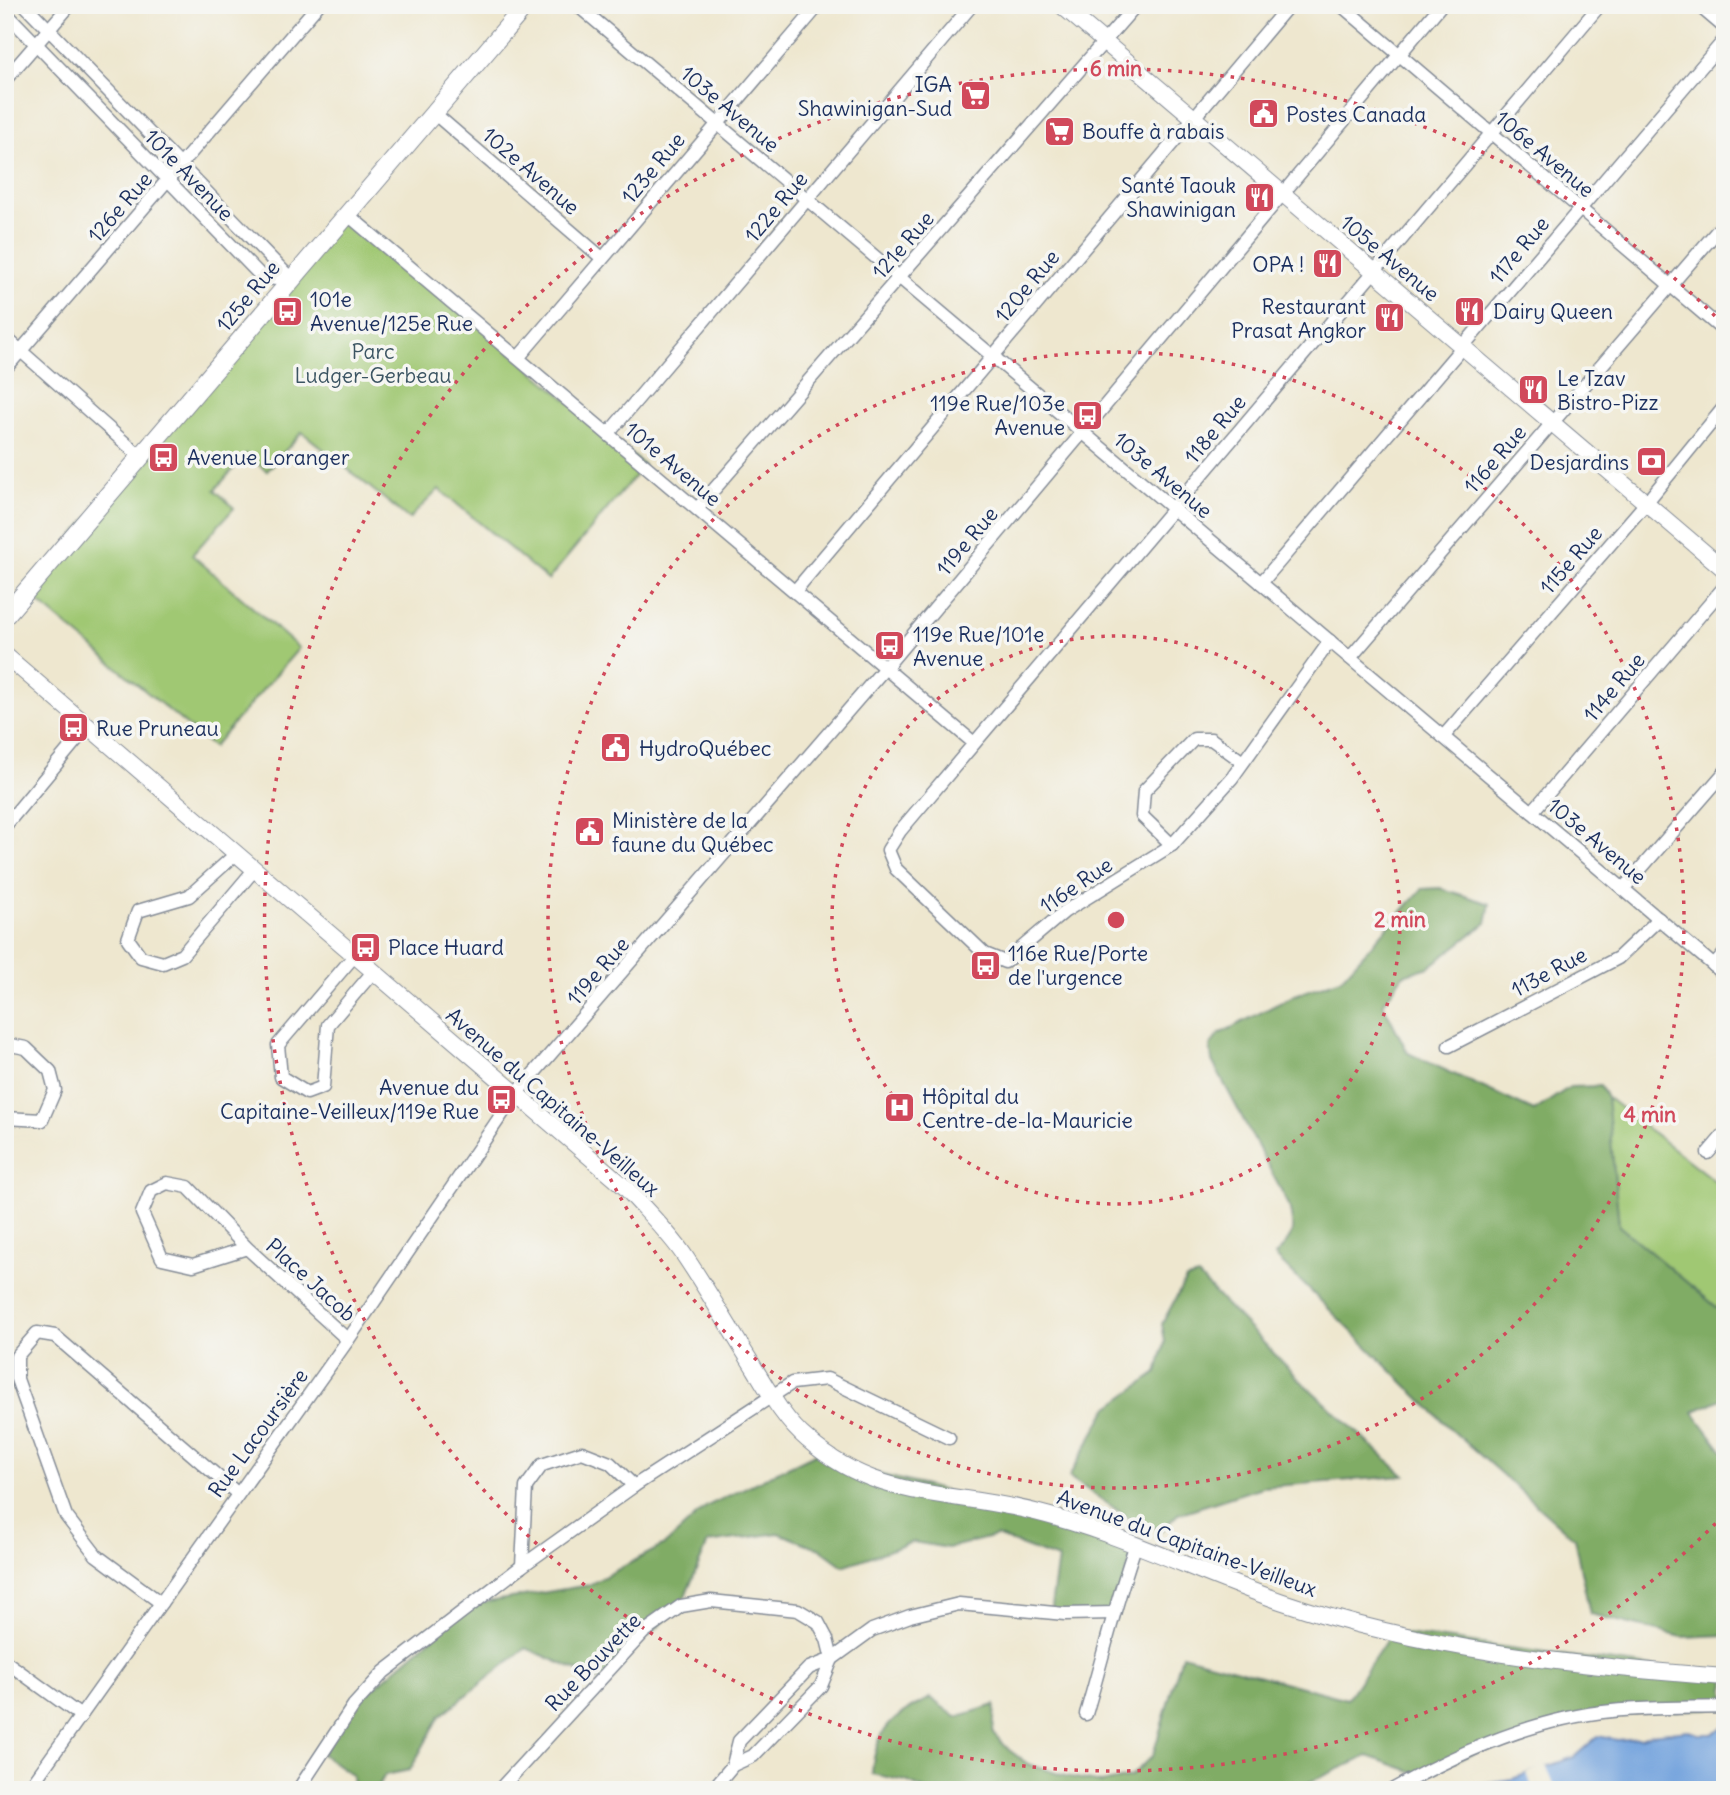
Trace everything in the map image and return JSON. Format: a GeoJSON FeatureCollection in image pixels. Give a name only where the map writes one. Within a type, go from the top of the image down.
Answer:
{"type":"FeatureCollection","features":[{"type":"Feature","properties":{"kind":"main road","name":"125e Rue"},"geometry":{"type":"LineString","coordinates":[[5,616],[526,5]]}},
{"type":"Feature","properties":{"kind":"street","name":"101e Avenue"},"geometry":{"type":"LineString","coordinates":[[25,5],[292,279]]}},
{"type":"Feature","properties":{"kind":"street"},"geometry":{"type":"LineString","coordinates":[[5,80],[70,5]]}},
{"type":"Feature","properties":{"kind":"street","name":"126e Rue"},"geometry":{"type":"LineString","coordinates":[[5,369],[318,5]]}},
{"type":"Feature","properties":{"kind":"street","name":"103e Avenue"},"geometry":{"type":"LineString","coordinates":[[577,5],[1725,975]]}},
{"type":"Feature","properties":{"kind":"street","name":"123e Rue"},"geometry":{"type":"LineString","coordinates":[[518,358],[818,5]]}},
{"type":"Feature","properties":{"kind":"street","name":"122e Rue"},"geometry":{"type":"LineString","coordinates":[[608,434],[972,5]]}},
{"type":"Feature","properties":{"kind":"street","name":"105e Avenue"},"geometry":{"type":"LineString","coordinates":[[1061,5],[1725,570]]}},
{"type":"Feature","properties":{"kind":"street","name":"121e Rue"},"geometry":{"type":"LineString","coordinates":[[697,509],[1136,5]]}},
{"type":"Feature","properties":{"kind":"street","name":"120e Rue"},"geometry":{"type":"LineString","coordinates":[[795,591],[1289,5]]}},
{"type":"Feature","properties":{"kind":"street","name":"106e Avenue"},"geometry":{"type":"LineString","coordinates":[[1341,5],[1725,332]]}},
{"type":"Feature","properties":{"kind":"street","name":"119e Rue"},"geometry":{"type":"LineString","coordinates":[[515,1095],[885,668],[1441,5]]}},
{"type":"Feature","properties":{"kind":"street","name":"118e Rue"},"geometry":{"type":"LineString","coordinates":[[1005,962],[985,954],[896,869],[888,850],[900,831],[974,743],[1600,5]]}},
{"type":"Feature","properties":{"kind":"street"},"geometry":{"type":"LineString","coordinates":[[1698,5],[1725,27]]}},
{"type":"Feature","properties":{"kind":"street","name":"101e Avenue"},"geometry":{"type":"LineString","coordinates":[[5,12],[263,278],[292,279]]}},
{"type":"Feature","properties":{"kind":"street","name":"117e Rue"},"geometry":{"type":"LineString","coordinates":[[1261,583],[1725,39]]}},
{"type":"Feature","properties":{"kind":"street","name":"102e Avenue"},"geometry":{"type":"LineString","coordinates":[[434,113],[602,258]]}},
{"type":"Feature","properties":{"kind":"street","name":"101e Avenue"},"geometry":{"type":"LineString","coordinates":[[347,214],[974,743]]}},
{"type":"Feature","properties":{"kind":"street","name":"116e Rue"},"geometry":{"type":"LineString","coordinates":[[1350,658],[1725,222]]}},
{"type":"Feature","properties":{"kind":"street"},"geometry":{"type":"LineString","coordinates":[[5,337],[141,457]]}},
{"type":"Feature","properties":{"kind":"street","name":"115e Rue"},"geometry":{"type":"LineString","coordinates":[[1443,737],[1646,503],[1725,407]]}},
{"type":"Feature","properties":{"kind":"street","name":"114e Rue"},"geometry":{"type":"LineString","coordinates":[[1532,812],[1725,586]]}},
{"type":"Feature","properties":{"kind":"street","name":"116e Rue"},"geometry":{"type":"LineString","coordinates":[[1005,962],[1064,912],[1172,845],[1243,762],[1330,641]]}},
{"type":"Feature","properties":{"kind":"street","name":"Avenue du Capitaine-Veilleux"},"geometry":{"type":"LineString","coordinates":[[5,655],[626,1188],[683,1252],[771,1396],[808,1441],[842,1465],[880,1483],[1033,1511],[1136,1544],[1280,1601],[1392,1632],[1510,1655],[1591,1666],[1725,1677]]}},
{"type":"Feature","properties":{"kind":"street"},"geometry":{"type":"LineString","coordinates":[[5,826],[88,726]]}},
{"type":"Feature","properties":{"kind":"street"},"geometry":{"type":"LineString","coordinates":[[1172,845],[1142,816],[1144,791],[1194,739],[1212,739],[1243,762]]}},
{"type":"Feature","properties":{"kind":"street"},"geometry":{"type":"LineString","coordinates":[[1623,889],[1725,772]]}},
{"type":"Feature","properties":{"kind":"street"},"geometry":{"type":"LineString","coordinates":[[236,854],[189,896],[138,911],[128,939],[141,957],[163,963],[182,955],[254,870]]}},
{"type":"Feature","properties":{"kind":"street","name":"113e Rue"},"geometry":{"type":"LineString","coordinates":[[1449,1046],[1618,958],[1659,919]]}},
{"type":"Feature","properties":{"kind":"street"},"geometry":{"type":"LineString","coordinates":[[1714,966],[1725,953]]}},
{"type":"Feature","properties":{"kind":"street"},"geometry":{"type":"LineString","coordinates":[[354,956],[278,1045],[281,1077],[307,1093],[323,1087],[328,1025],[373,972]]}},
{"type":"Feature","properties":{"kind":"street"},"geometry":{"type":"LineString","coordinates":[[5,1044],[26,1048],[50,1071],[55,1090],[42,1120],[5,1118]]}},
{"type":"Feature","properties":{"kind":"street","name":"Rue Lacoursière"},"geometry":{"type":"LineString","coordinates":[[28,1790],[348,1340],[515,1095]]}},
{"type":"Feature","properties":{"kind":"street"},"geometry":{"type":"LineString","coordinates":[[1708,1153],[1725,1133]]}},
{"type":"Feature","properties":{"kind":"street","name":"Place Jacob"},"geometry":{"type":"LineString","coordinates":[[247,1248],[193,1265],[162,1258],[142,1213],[151,1191],[167,1183],[188,1187],[247,1248],[348,1340]]}},
{"type":"Feature","properties":{"kind":"street"},"geometry":{"type":"LineString","coordinates":[[161,1603],[96,1555],[66,1516],[17,1379],[17,1356],[37,1333],[55,1336],[238,1494]]}},
{"type":"Feature","properties":{"kind":"street"},"geometry":{"type":"LineString","coordinates":[[299,1790],[354,1705],[384,1672],[522,1566],[634,1486],[792,1383],[827,1379],[949,1438]]}},
{"type":"Feature","properties":{"kind":"street"},"geometry":{"type":"LineString","coordinates":[[522,1566],[526,1487],[542,1465],[582,1452],[610,1463],[634,1486]]}},
{"type":"Feature","properties":{"kind":"street"},"geometry":{"type":"LineString","coordinates":[[1086,1714],[1121,1587],[1136,1544]]}},
{"type":"Feature","properties":{"kind":"street","name":"Rue Bouvette"},"geometry":{"type":"LineString","coordinates":[[499,1790],[643,1632],[681,1606],[711,1601],[799,1610],[818,1622],[827,1639],[832,1659]]}},
{"type":"Feature","properties":{"kind":"street"},"geometry":{"type":"LineString","coordinates":[[733,1765],[739,1741],[809,1668],[832,1659],[872,1630],[910,1616],[959,1604],[1065,1614],[1114,1613]]}},
{"type":"Feature","properties":{"kind":"street"},"geometry":{"type":"LineString","coordinates":[[712,1790],[733,1765],[753,1756],[821,1686],[832,1659]]}},
{"type":"Feature","properties":{"kind":"street"},"geometry":{"type":"LineString","coordinates":[[5,1661],[81,1716]]}},
{"type":"Feature","properties":{"kind":"street"},"geometry":{"type":"LineString","coordinates":[[1392,1790],[1419,1774],[1499,1739],[1568,1718],[1612,1710],[1725,1707]]}},
{"type":"Feature","properties":{"kind":"green space","name":"Parc Ludger-Gerbeau"},"geometry":{"type":"Polygon","coordinates":[[[347,214],[644,465],[548,580],[439,489],[409,519],[302,432],[267,471],[246,454],[215,490],[234,508],[192,555],[299,648],[213,747],[26,592],[347,214]]]}},
{"type":"Feature","properties":{"kind":"green space"},"geometry":{"type":"Polygon","coordinates":[[[1440,888],[1490,904],[1486,923],[1429,967],[1403,975],[1383,1004],[1408,1053],[1534,1111],[1570,1087],[1600,1086],[1607,1097],[1619,1226],[1720,1310],[1725,1308],[1725,1397],[1693,1412],[1725,1454],[1725,1635],[1682,1637],[1590,1614],[1574,1538],[1454,1432],[1275,1256],[1291,1233],[1289,1205],[1212,1061],[1210,1046],[1219,1034],[1295,995],[1341,979],[1422,889],[1440,888]]]}},
{"type":"Feature","properties":{"kind":"green space"},"geometry":{"type":"Polygon","coordinates":[[[1607,1097],[1725,1189],[1725,1308],[1720,1310],[1619,1226],[1607,1097]]]}},
{"type":"Feature","properties":{"kind":"green space"},"geometry":{"type":"Polygon","coordinates":[[[1198,1276],[1301,1381],[1405,1476],[1262,1487],[1178,1514],[1162,1530],[1133,1521],[1069,1477],[1108,1408],[1157,1373],[1165,1342],[1162,1324],[1186,1279],[1198,1276]]]}},
{"type":"Feature","properties":{"kind":"green space"},"geometry":{"type":"Polygon","coordinates":[[[821,1451],[842,1465],[997,1504],[1136,1544],[1114,1613],[1050,1613],[1058,1559],[996,1536],[948,1548],[913,1542],[843,1566],[820,1549],[779,1533],[708,1543],[681,1606],[599,1680],[526,1648],[440,1716],[410,1770],[385,1775],[376,1790],[353,1790],[352,1775],[322,1754],[354,1705],[470,1605],[589,1585],[666,1544],[707,1506],[821,1451]]]}},
{"type":"Feature","properties":{"kind":"green space"},"geometry":{"type":"Polygon","coordinates":[[[1392,1632],[1725,1677],[1725,1707],[1568,1718],[1419,1774],[1368,1756],[1292,1790],[926,1790],[906,1781],[872,1774],[877,1745],[888,1726],[906,1711],[930,1698],[956,1717],[995,1705],[993,1733],[1009,1750],[1028,1764],[1065,1776],[1102,1783],[1130,1777],[1153,1755],[1182,1655],[1347,1699],[1392,1632]]]}},
{"type":"Feature","properties":{"kind":"water"},"geometry":{"type":"Polygon","coordinates":[[[1725,1727],[1725,1790],[1441,1790],[1512,1779],[1574,1757],[1598,1736],[1617,1740],[1688,1730],[1698,1734],[1713,1734],[1725,1727]]]}},
{"type":"Feature","properties":{"kind":"pier"},"geometry":{"type":"Polygon","coordinates":[[[1546,1765],[1556,1790],[1517,1790],[1532,1787],[1527,1773],[1546,1765]]]}},
{"type":"Feature","properties":{"kind":"place","name":"IGA Shawinigan-Sud"},"geometry":{"type":"Point","coordinates":[975,96]}},
{"type":"Feature","properties":{"kind":"place","name":"Postes Canada"},"geometry":{"type":"Point","coordinates":[1263,114]}},
{"type":"Feature","properties":{"kind":"place","name":"Bouffe à rabais"},"geometry":{"type":"Point","coordinates":[1059,131]}},
{"type":"Feature","properties":{"kind":"place","name":"Santé Taouk Shawinigan"},"geometry":{"type":"Point","coordinates":[1259,197]}},
{"type":"Feature","properties":{"kind":"place","name":"OPA !"},"geometry":{"type":"Point","coordinates":[1327,264]}},
{"type":"Feature","properties":{"kind":"place","name":"101e Avenue/125e Rue"},"geometry":{"type":"Point","coordinates":[287,311]}},
{"type":"Feature","properties":{"kind":"place","name":"Dairy Queen"},"geometry":{"type":"Point","coordinates":[1470,311]}},
{"type":"Feature","properties":{"kind":"place","name":"Restaurant Prasat Angkor"},"geometry":{"type":"Point","coordinates":[1389,318]}},
{"type":"Feature","properties":{"kind":"place","name":"Le Tzav Bistro-Pizz"},"geometry":{"type":"Point","coordinates":[1534,390]}},
{"type":"Feature","properties":{"kind":"place","name":"119e Rue/103e Avenue"},"geometry":{"type":"Point","coordinates":[1088,415]}},
{"type":"Feature","properties":{"kind":"place","name":"Avenue Loranger"},"geometry":{"type":"Point","coordinates":[164,457]}},
{"type":"Feature","properties":{"kind":"place","name":"Desjardins"},"geometry":{"type":"Point","coordinates":[1652,462]}},
{"type":"Feature","properties":{"kind":"place","name":"119e Rue/101e Avenue"},"geometry":{"type":"Point","coordinates":[890,646]}},
{"type":"Feature","properties":{"kind":"place","name":"Rue Pruneau"},"geometry":{"type":"Point","coordinates":[73,728]}},
{"type":"Feature","properties":{"kind":"place","name":"HydroQuébec"},"geometry":{"type":"Point","coordinates":[616,748]}},
{"type":"Feature","properties":{"kind":"place","name":"Ministère de la faune du Québec"},"geometry":{"type":"Point","coordinates":[589,832]}},
{"type":"Feature","properties":{"kind":"place","name":"Place Huard"},"geometry":{"type":"Point","coordinates":[365,947]}},
{"type":"Feature","properties":{"kind":"place","name":"116e Rue/Porte de l'urgence"},"geometry":{"type":"Point","coordinates":[985,965]}},
{"type":"Feature","properties":{"kind":"place","name":"Avenue du Capitaine-Veilleux/119e Rue"},"geometry":{"type":"Point","coordinates":[502,1099]}},
{"type":"Feature","properties":{"kind":"place","name":"Hôpital du Centre-de-la-Mauricie"},"geometry":{"type":"Point","coordinates":[899,1108]}}]}
